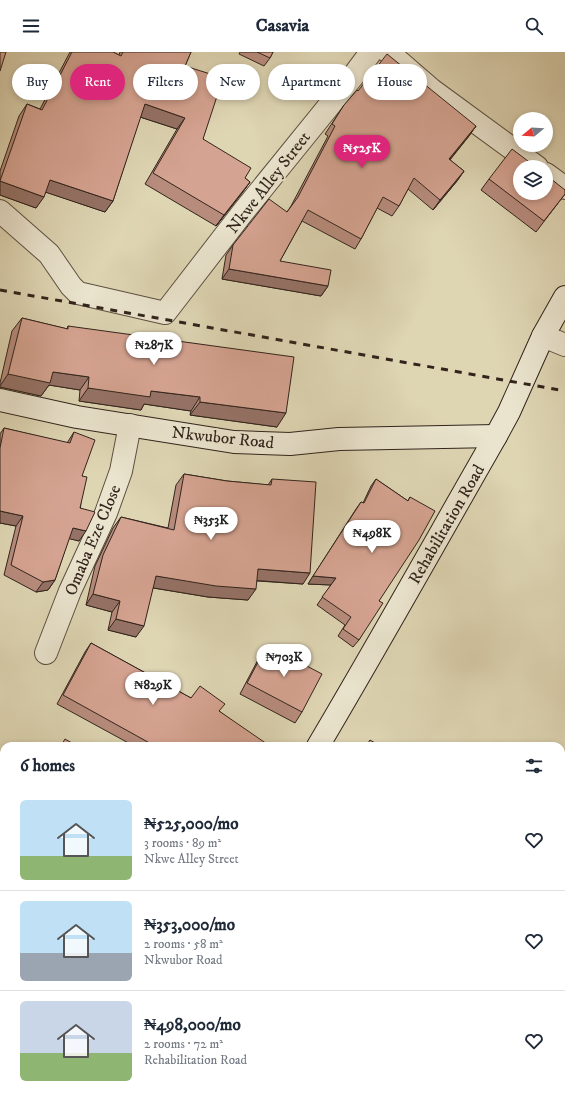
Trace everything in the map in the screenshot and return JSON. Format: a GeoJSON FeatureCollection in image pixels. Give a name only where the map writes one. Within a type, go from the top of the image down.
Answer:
{"type":"FeatureCollection","features":[{"type":"Feature","properties":{"kind":"street","name":"Nkwe Alley Street"},"geometry":{"type":"LineString","coordinates":[[0,210],[49,254],[71,286],[78,293],[165,313],[243,212],[354,75],[370,52]]}},
{"type":"Feature","properties":{"kind":"street"},"geometry":{"type":"LineString","coordinates":[[388,52],[432,90],[527,160]]}},
{"type":"Feature","properties":{"kind":"street"},"geometry":{"type":"LineString","coordinates":[[553,179],[565,188]]}},
{"type":"Feature","properties":{"kind":"street","name":"Rehabilitation Road"},"geometry":{"type":"LineString","coordinates":[[320,742],[369,660],[389,621],[496,436],[509,412],[543,336],[565,297]]}},
{"type":"Feature","properties":{"kind":"street"},"geometry":{"type":"LineString","coordinates":[[543,336],[565,345]]}},
{"type":"Feature","properties":{"kind":"street","name":"Nkwubor Road"},"geometry":{"type":"LineString","coordinates":[[0,400],[77,417],[234,442],[290,444],[339,439],[496,436]]}},
{"type":"Feature","properties":{"kind":"street","name":"Omaba Eze Close"},"geometry":{"type":"LineString","coordinates":[[46,653],[70,591],[106,513],[121,471],[130,426]]}},
{"type":"Feature","properties":{"kind":"building"},"geometry":{"type":"Polygon","coordinates":[[[0,52],[6,52],[0,71],[0,52]]]}},
{"type":"Feature","properties":{"kind":"building"},"geometry":{"type":"Polygon","coordinates":[[[72,52],[113,52],[121,56],[123,52],[191,52],[186,64],[133,64],[133,100],[198,100],[198,70],[206,73],[206,100],[216,100],[203,139],[251,168],[245,178],[250,182],[224,215],[153,173],[185,118],[145,104],[113,201],[50,180],[44,197],[0,181],[27,104],[42,110],[47,100],[62,100],[62,71],[72,52]]]}},
{"type":"Feature","properties":{"kind":"building"},"geometry":{"type":"Polygon","coordinates":[[[257,52],[273,52],[270,58],[257,52]]]}},
{"type":"Feature","properties":{"kind":"building"},"geometry":{"type":"Polygon","coordinates":[[[387,54],[399,64],[379,64],[387,54]]]}},
{"type":"Feature","properties":{"kind":"building"},"geometry":{"type":"Polygon","coordinates":[[[363,85],[363,100],[427,100],[427,86],[476,126],[449,159],[464,171],[440,200],[414,178],[399,206],[383,197],[361,239],[308,210],[280,261],[331,270],[328,286],[229,269],[233,245],[269,199],[287,212],[298,197],[335,126],[332,124],[348,100],[355,100],[355,92],[357,90],[358,91],[363,85]]]}},
{"type":"Feature","properties":{"kind":"building"},"geometry":{"type":"Polygon","coordinates":[[[512,149],[513,152],[516,152],[527,160],[513,160],[513,197],[489,179],[512,149]]]}},
{"type":"Feature","properties":{"kind":"building"},"geometry":{"type":"Polygon","coordinates":[[[553,181],[565,190],[565,194],[544,221],[516,200],[553,200],[553,181]]]}},
{"type":"Feature","properties":{"kind":"building"},"geometry":{"type":"Polygon","coordinates":[[[22,318],[68,329],[68,326],[294,357],[286,413],[200,402],[200,397],[151,391],[150,397],[88,388],[89,377],[53,372],[50,383],[8,374],[22,318]]]}},
{"type":"Feature","properties":{"kind":"building"},"geometry":{"type":"Polygon","coordinates":[[[4,428],[70,443],[74,432],[95,440],[82,476],[87,477],[80,508],[95,512],[86,531],[73,528],[55,580],[43,582],[11,565],[23,516],[0,511],[0,448],[4,428]]]}},
{"type":"Feature","properties":{"kind":"building"},"geometry":{"type":"Polygon","coordinates":[[[184,474],[227,481],[271,485],[272,479],[316,482],[310,573],[258,569],[256,589],[216,586],[156,576],[144,626],[116,619],[120,601],[93,594],[103,555],[121,517],[174,530],[184,474]]]}},
{"type":"Feature","properties":{"kind":"building"},"geometry":{"type":"Polygon","coordinates":[[[376,479],[408,501],[410,497],[435,511],[419,540],[379,601],[383,603],[359,640],[343,629],[351,617],[322,597],[336,578],[313,576],[361,502],[364,503],[376,479]]]}},
{"type":"Feature","properties":{"kind":"building"},"geometry":{"type":"Polygon","coordinates":[[[91,643],[191,698],[200,686],[225,704],[219,711],[264,742],[148,742],[63,695],[91,643]]]}},
{"type":"Feature","properties":{"kind":"building"},"geometry":{"type":"Polygon","coordinates":[[[267,645],[322,674],[302,712],[247,683],[267,645]]]}},
{"type":"Feature","properties":{"kind":"building"},"geometry":{"type":"Polygon","coordinates":[[[65,739],[70,742],[63,742],[65,739]]]}},
{"type":"Feature","properties":{"kind":"railway"},"geometry":{"type":"LineString","coordinates":[[0,290],[565,391]]}}]}
